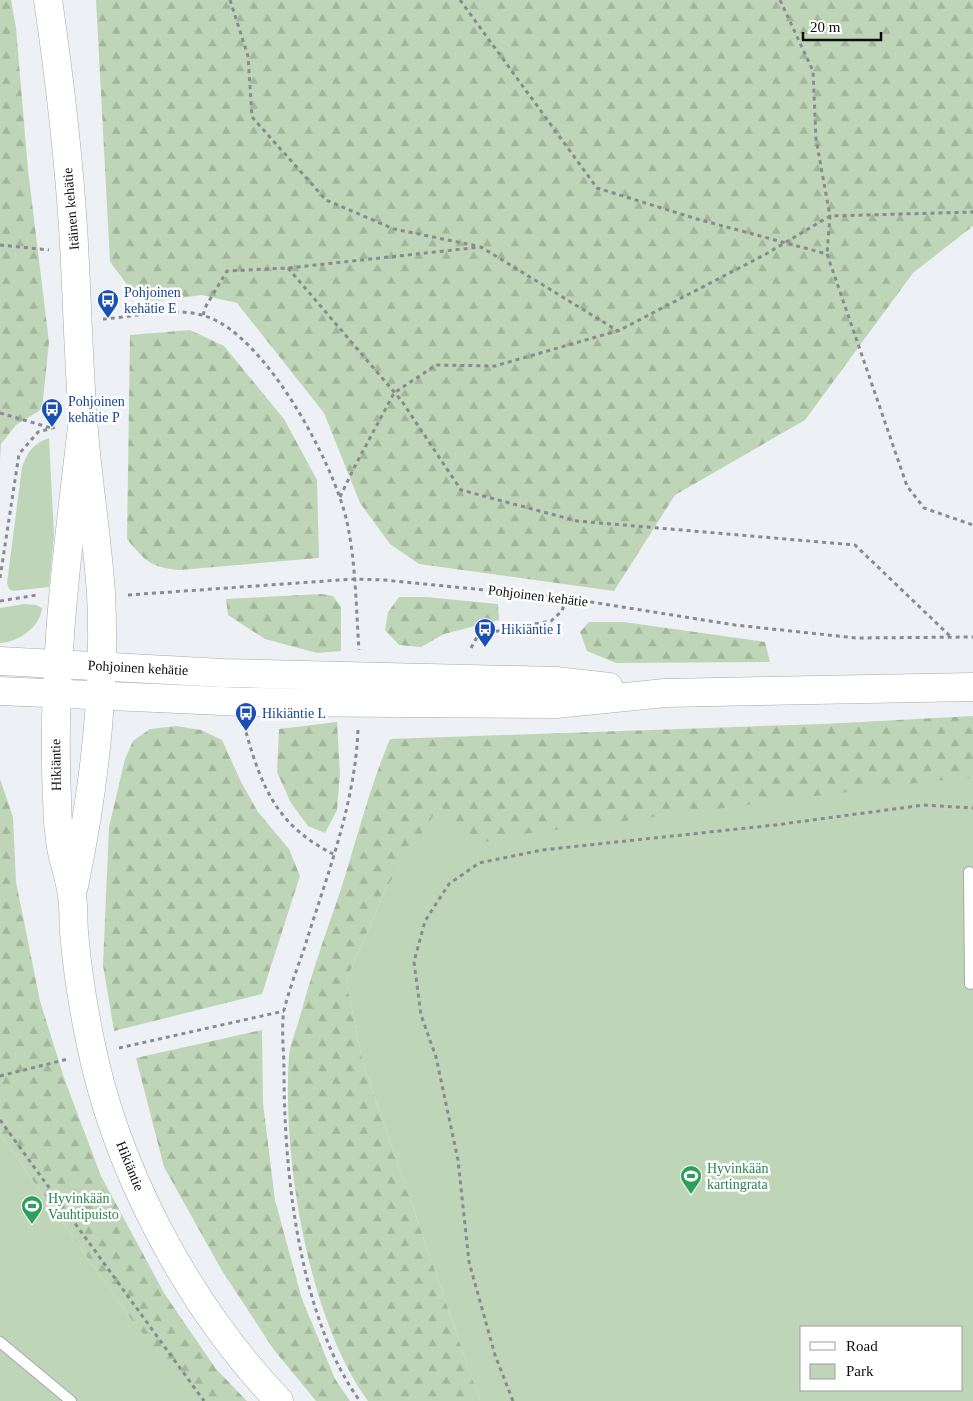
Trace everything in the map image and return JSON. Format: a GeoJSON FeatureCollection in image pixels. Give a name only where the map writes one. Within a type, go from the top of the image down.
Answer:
{"type":"FeatureCollection","features":[{"type":"Feature","properties":{"kind":"main road","name":"Itäinen kehätie"},"geometry":{"type":"LineString","coordinates":[[48,0],[65,133],[75,252],[83,419],[101,595],[100,697]]}},
{"type":"Feature","properties":{"kind":"main road","name":"Itäinen kehätie"},"geometry":{"type":"LineString","coordinates":[[59,664],[63,584],[83,419]]}},
{"type":"Feature","properties":{"kind":"main road","name":"Pohjoinen kehätie"},"geometry":{"type":"LineString","coordinates":[[0,661],[223,673],[556,681],[665,693]]}},
{"type":"Feature","properties":{"kind":"main road","name":"Hikiäntie"},"geometry":{"type":"LineString","coordinates":[[59,664],[56,798],[60,840],[72,894],[77,962],[91,1047],[111,1114],[141,1194],[196,1295],[223,1334],[279,1401]]}},
{"type":"Feature","properties":{"kind":"main road","name":"Pohjoinen kehätie"},"geometry":{"type":"LineString","coordinates":[[0,691],[244,702],[556,704],[665,693],[973,687]]}},
{"type":"Feature","properties":{"kind":"main road","name":"Hikiäntie"},"geometry":{"type":"LineString","coordinates":[[72,894],[86,829],[94,771],[100,697]]}},
{"type":"Feature","properties":{"kind":"lane"},"geometry":{"type":"LineString","coordinates":[[969,872],[970,984]]}},
{"type":"Feature","properties":{"kind":"lane"},"geometry":{"type":"LineString","coordinates":[[0,1342],[71,1401]]}},
{"type":"Feature","properties":{"kind":"path"},"geometry":{"type":"LineString","coordinates":[[230,0],[248,56],[252,117],[326,200],[394,229],[481,247],[618,331]]}},
{"type":"Feature","properties":{"kind":"path"},"geometry":{"type":"LineString","coordinates":[[460,0],[598,188],[697,219],[827,254]]}},
{"type":"Feature","properties":{"kind":"path"},"geometry":{"type":"LineString","coordinates":[[780,0],[813,71],[816,140],[830,216],[827,254],[907,486],[924,508],[973,525]]}},
{"type":"Feature","properties":{"kind":"path"},"geometry":{"type":"LineString","coordinates":[[340,498],[354,466],[394,393],[436,365],[496,366],[618,331],[786,243],[830,216],[973,212]]}},
{"type":"Feature","properties":{"kind":"path"},"geometry":{"type":"LineString","coordinates":[[0,245],[75,252]]}},
{"type":"Feature","properties":{"kind":"path"},"geometry":{"type":"LineString","coordinates":[[203,315],[206,306],[227,271],[288,268],[481,247]]}},
{"type":"Feature","properties":{"kind":"path"},"geometry":{"type":"LineString","coordinates":[[288,268],[394,393],[461,490],[577,521],[855,545],[951,637]]}},
{"type":"Feature","properties":{"kind":"path"},"geometry":{"type":"LineString","coordinates":[[79,320],[175,313],[203,315],[218,320],[235,331],[250,346],[269,370],[315,441],[340,498],[351,548],[359,656]]}},
{"type":"Feature","properties":{"kind":"path"},"geometry":{"type":"LineString","coordinates":[[0,413],[52,428]]}},
{"type":"Feature","properties":{"kind":"path"},"geometry":{"type":"LineString","coordinates":[[0,578],[19,454],[38,432],[83,419]]}},
{"type":"Feature","properties":{"kind":"path","name":"Pohjoinen kehätie"},"geometry":{"type":"LineString","coordinates":[[101,595],[182,592],[354,579],[384,580],[566,598],[736,625],[802,633],[856,638],[973,637]]}},
{"type":"Feature","properties":{"kind":"path"},"geometry":{"type":"LineString","coordinates":[[471,648],[477,638],[487,633],[551,621],[562,611],[566,598]]}},
{"type":"Feature","properties":{"kind":"path"},"geometry":{"type":"LineString","coordinates":[[358,722],[357,751],[350,796],[284,1012],[285,1134],[288,1174],[294,1212],[313,1295],[326,1338],[340,1368],[360,1401]]}},
{"type":"Feature","properties":{"kind":"path"},"geometry":{"type":"LineString","coordinates":[[246,732],[258,772],[278,811],[311,843],[333,854]]}},
{"type":"Feature","properties":{"kind":"path"},"geometry":{"type":"LineString","coordinates":[[513,1401],[495,1355],[469,1262],[458,1160],[436,1057],[421,1015],[414,962],[424,921],[449,884],[479,864],[542,850],[775,826],[924,805],[973,808]]}},
{"type":"Feature","properties":{"kind":"path"},"geometry":{"type":"LineString","coordinates":[[110,1050],[284,1012]]}},
{"type":"Feature","properties":{"kind":"path"},"geometry":{"type":"LineString","coordinates":[[0,1076],[74,1058]]}},
{"type":"Feature","properties":{"kind":"path"},"geometry":{"type":"LineString","coordinates":[[0,1120],[204,1401]]}},
{"type":"Feature","properties":{"kind":"green space"},"geometry":{"type":"Polygon","coordinates":[[[0,0],[11,0],[16,28],[28,170],[49,342],[42,409],[16,425],[1,444],[0,460],[0,0]]]}},
{"type":"Feature","properties":{"kind":"green space"},"geometry":{"type":"Polygon","coordinates":[[[96,0],[973,0],[973,226],[913,273],[805,420],[675,495],[614,591],[419,564],[390,544],[360,503],[324,413],[237,303],[202,295],[158,301],[138,299],[110,262],[96,0]]]}},
{"type":"Feature","properties":{"kind":"green space"},"geometry":{"type":"Polygon","coordinates":[[[190,330],[224,346],[284,419],[317,480],[319,558],[179,570],[161,567],[149,562],[127,539],[130,335],[190,330]]]}},
{"type":"Feature","properties":{"kind":"green space"},"geometry":{"type":"Polygon","coordinates":[[[49,438],[54,535],[49,587],[13,591],[9,589],[7,583],[22,467],[32,449],[49,438]]]}},
{"type":"Feature","properties":{"kind":"green space"},"geometry":{"type":"Polygon","coordinates":[[[321,594],[333,596],[341,607],[341,651],[317,653],[265,639],[228,615],[226,599],[321,594]]]}},
{"type":"Feature","properties":{"kind":"green space"},"geometry":{"type":"Polygon","coordinates":[[[399,597],[426,597],[498,604],[499,620],[444,634],[421,647],[399,645],[385,630],[388,612],[399,597]]]}},
{"type":"Feature","properties":{"kind":"green space"},"geometry":{"type":"Polygon","coordinates":[[[24,604],[36,605],[42,608],[37,621],[33,627],[21,636],[14,640],[0,643],[0,608],[24,604]]]}},
{"type":"Feature","properties":{"kind":"green space"},"geometry":{"type":"Polygon","coordinates":[[[589,622],[624,622],[765,642],[770,662],[616,663],[587,651],[580,632],[589,622]]]}},
{"type":"Feature","properties":{"kind":"green space"},"geometry":{"type":"Polygon","coordinates":[[[973,716],[973,778],[932,781],[524,834],[472,845],[440,805],[385,890],[346,981],[363,1063],[480,1401],[368,1401],[347,1367],[329,1327],[303,1236],[290,1141],[289,1056],[317,960],[344,881],[375,779],[390,739],[823,724],[973,716]]]}},
{"type":"Feature","properties":{"kind":"green space"},"geometry":{"type":"Polygon","coordinates":[[[337,722],[340,773],[337,810],[325,833],[308,826],[291,803],[277,772],[279,729],[337,722]]]}},
{"type":"Feature","properties":{"kind":"green space"},"geometry":{"type":"Polygon","coordinates":[[[176,726],[201,730],[222,740],[241,782],[258,812],[289,849],[300,876],[262,994],[114,1031],[103,965],[109,827],[125,759],[133,741],[150,729],[176,726]]]}},
{"type":"Feature","properties":{"kind":"green space","name":"Hyvinkään kartingrata"},"geometry":{"type":"Polygon","coordinates":[[[973,751],[973,1401],[480,1401],[363,1063],[346,981],[385,890],[440,804],[973,751]]]}},
{"type":"Feature","properties":{"kind":"green space"},"geometry":{"type":"Polygon","coordinates":[[[0,779],[13,817],[16,882],[40,1001],[64,1078],[101,1176],[164,1293],[216,1369],[247,1401],[196,1401],[129,1316],[0,1134],[0,779]]]}},
{"type":"Feature","properties":{"kind":"green space"},"geometry":{"type":"Polygon","coordinates":[[[262,1030],[263,1103],[275,1200],[302,1299],[335,1379],[350,1401],[316,1401],[274,1350],[221,1269],[164,1167],[136,1058],[262,1030]]]}},
{"type":"Feature","properties":{"kind":"green space","name":"Hyvinkään Vauhtipuisto"},"geometry":{"type":"Polygon","coordinates":[[[0,1134],[129,1316],[222,1401],[0,1401],[0,1134]]]}},
{"type":"Feature","properties":{"kind":"place","name":"Pohjoinen kehätie E"},"geometry":{"type":"Point","coordinates":[108,319]}},
{"type":"Feature","properties":{"kind":"place","name":"Pohjoinen kehätie P"},"geometry":{"type":"Point","coordinates":[52,428]}},
{"type":"Feature","properties":{"kind":"place","name":"Hikiäntie I"},"geometry":{"type":"Point","coordinates":[485,648]}},
{"type":"Feature","properties":{"kind":"place","name":"Hikiäntie L"},"geometry":{"type":"Point","coordinates":[246,732]}},
{"type":"Feature","properties":{"kind":"place","name":"Hyvinkään kartingrata"},"geometry":{"type":"Point","coordinates":[691,1195]}},
{"type":"Feature","properties":{"kind":"place","name":"Hyvinkään Vauhtipuisto"},"geometry":{"type":"Point","coordinates":[32,1225]}}]}
